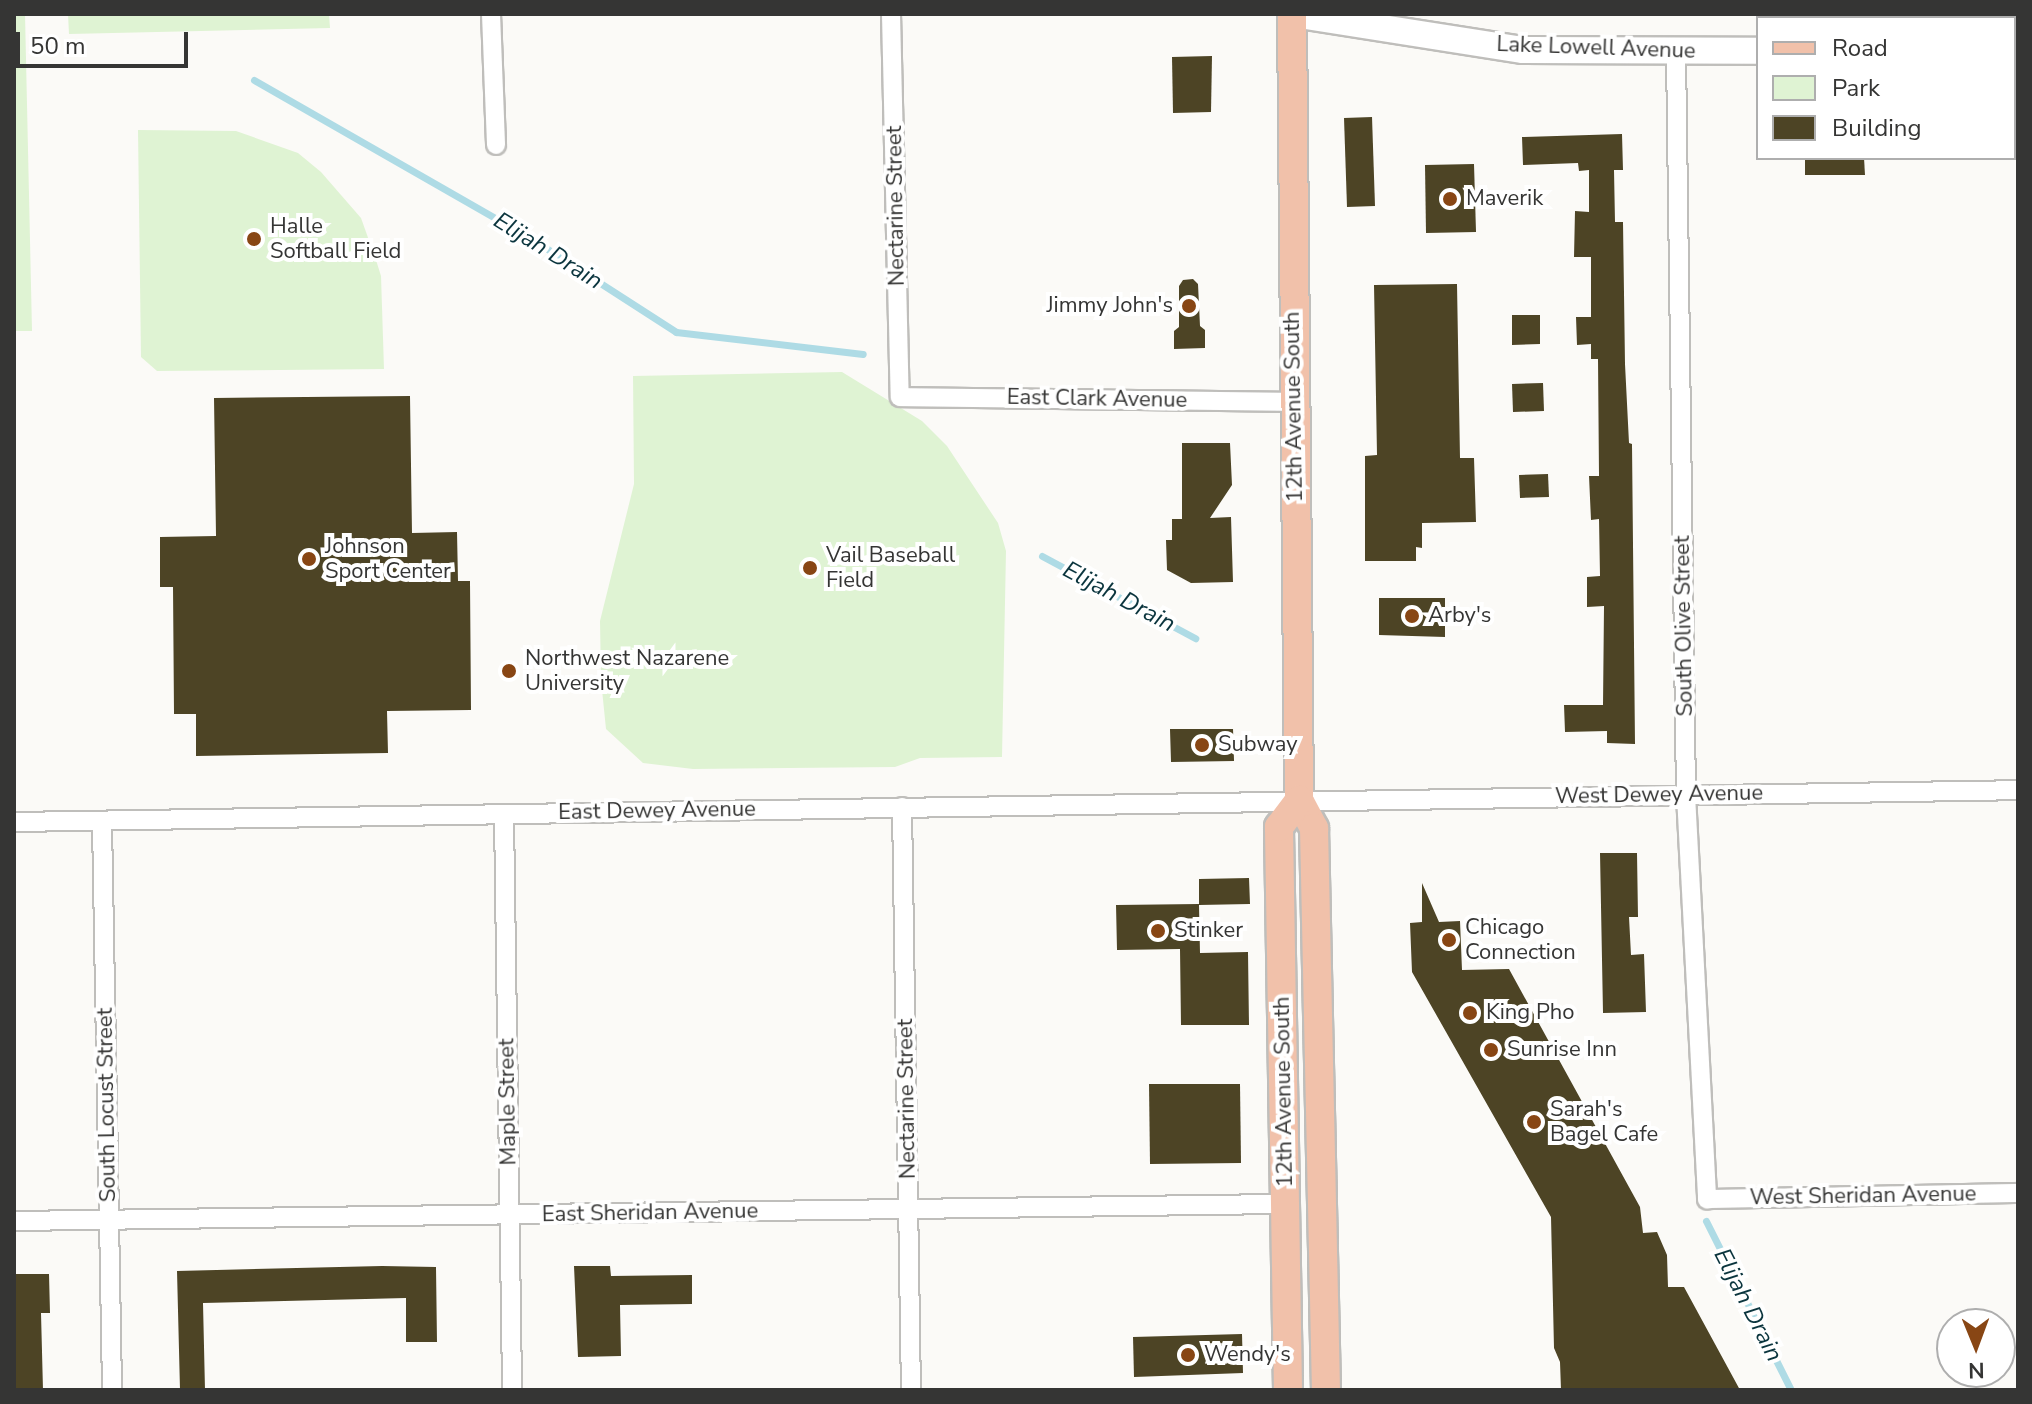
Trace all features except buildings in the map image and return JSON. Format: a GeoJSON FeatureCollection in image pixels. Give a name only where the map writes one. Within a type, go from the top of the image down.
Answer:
{"type":"FeatureCollection","features":[{"type":"Feature","properties":{"kind":"main road","name":"Lake Lowell Avenue"},"geometry":{"type":"LineString","coordinates":[[1292,14],[1523,50],[1756,51]]}},
{"type":"Feature","properties":{"kind":"main road","name":"12th Avenue South"},"geometry":{"type":"LineString","coordinates":[[1292,14],[1293,402],[1299,800],[1314,828],[1326,1390]]}},
{"type":"Feature","properties":{"kind":"main road","name":"12th Avenue South"},"geometry":{"type":"LineString","coordinates":[[1288,1390],[1279,827],[1299,800]]}},
{"type":"Feature","properties":{"kind":"main road"},"geometry":{"type":"LineString","coordinates":[[1283,1050],[1293,1056],[1300,1070],[1304,1169],[1312,1189],[1322,1198]]}},
{"type":"Feature","properties":{"kind":"main road"},"geometry":{"type":"LineString","coordinates":[[1286,1212],[1299,1227],[1306,1242],[1309,1390]]}},
{"type":"Feature","properties":{"kind":"street"},"geometry":{"type":"LineString","coordinates":[[491,14],[496,145]]}},
{"type":"Feature","properties":{"kind":"street","name":"Nectarine Street"},"geometry":{"type":"LineString","coordinates":[[891,14],[900,397]]}},
{"type":"Feature","properties":{"kind":"street","name":"South Olive Street"},"geometry":{"type":"LineString","coordinates":[[1676,52],[1686,795],[1707,1199]]}},
{"type":"Feature","properties":{"kind":"street","name":"East Clark Avenue"},"geometry":{"type":"LineString","coordinates":[[900,397],[1293,402]]}},
{"type":"Feature","properties":{"kind":"street","name":"West Dewey Avenue"},"geometry":{"type":"LineString","coordinates":[[1299,800],[2018,790]]}},
{"type":"Feature","properties":{"kind":"street","name":"East Dewey Avenue"},"geometry":{"type":"LineString","coordinates":[[14,822],[1299,800]]}},
{"type":"Feature","properties":{"kind":"street","name":"Nectarine Street"},"geometry":{"type":"LineString","coordinates":[[902,807],[911,1390]]}},
{"type":"Feature","properties":{"kind":"street","name":"Maple Street"},"geometry":{"type":"LineString","coordinates":[[504,814],[512,1390]]}},
{"type":"Feature","properties":{"kind":"street","name":"South Locust Street"},"geometry":{"type":"LineString","coordinates":[[102,821],[112,1390]]}},
{"type":"Feature","properties":{"kind":"street","name":"West Sheridan Avenue"},"geometry":{"type":"LineString","coordinates":[[1707,1199],[2018,1193]]}},
{"type":"Feature","properties":{"kind":"street","name":"East Sheridan Avenue"},"geometry":{"type":"LineString","coordinates":[[14,1221],[909,1209],[1286,1212]]}},
{"type":"Feature","properties":{"kind":"green space"},"geometry":{"type":"Polygon","coordinates":[[[14,14],[25,14],[32,331],[14,331],[14,14]]]}},
{"type":"Feature","properties":{"kind":"green space"},"geometry":{"type":"Polygon","coordinates":[[[68,14],[329,14],[330,28],[69,34],[68,14]]]}},
{"type":"Feature","properties":{"kind":"green space","name":"Halle Softball Field"},"geometry":{"type":"Polygon","coordinates":[[[138,130],[236,131],[298,153],[321,172],[361,218],[376,260],[381,276],[384,369],[157,371],[141,357],[138,130]]]}},
{"type":"Feature","properties":{"kind":"green space","name":"Vail Baseball Field"},"geometry":{"type":"Polygon","coordinates":[[[842,372],[922,421],[947,446],[998,523],[1006,551],[1002,757],[920,758],[895,767],[693,769],[643,763],[606,729],[601,680],[600,621],[634,484],[633,376],[842,372]]]}},
{"type":"Feature","properties":{"kind":"waterway","name":"Elijah Drain"},"geometry":{"type":"LineString","coordinates":[[254,80],[535,241],[676,332],[863,354]]}},
{"type":"Feature","properties":{"kind":"waterway","name":"Elijah Drain"},"geometry":{"type":"LineString","coordinates":[[1042,556],[1195,638]]}},
{"type":"Feature","properties":{"kind":"waterway","name":"Elijah Drain"},"geometry":{"type":"LineString","coordinates":[[1706,1221],[1791,1390]]}},
{"type":"Feature","properties":{"kind":"place","name":"Maverik"},"geometry":{"type":"Point","coordinates":[1450,199]}},
{"type":"Feature","properties":{"kind":"place","name":"Halle Softball Field"},"geometry":{"type":"Point","coordinates":[254,239]}},
{"type":"Feature","properties":{"kind":"place","name":"Jimmy John's"},"geometry":{"type":"Point","coordinates":[1189,306]}},
{"type":"Feature","properties":{"kind":"place","name":"Johnson Sport Center"},"geometry":{"type":"Point","coordinates":[309,559]}},
{"type":"Feature","properties":{"kind":"place","name":"Vail Baseball Field"},"geometry":{"type":"Point","coordinates":[810,568]}},
{"type":"Feature","properties":{"kind":"place","name":"Arby's"},"geometry":{"type":"Point","coordinates":[1412,616]}},
{"type":"Feature","properties":{"kind":"place","name":"Northwest Nazarene University"},"geometry":{"type":"Point","coordinates":[509,671]}},
{"type":"Feature","properties":{"kind":"place","name":"Subway"},"geometry":{"type":"Point","coordinates":[1202,745]}},
{"type":"Feature","properties":{"kind":"place","name":"Stinker"},"geometry":{"type":"Point","coordinates":[1158,931]}},
{"type":"Feature","properties":{"kind":"place","name":"Chicago Connection"},"geometry":{"type":"Point","coordinates":[1449,940]}},
{"type":"Feature","properties":{"kind":"place","name":"King Pho"},"geometry":{"type":"Point","coordinates":[1470,1013]}},
{"type":"Feature","properties":{"kind":"place","name":"Sunrise Inn"},"geometry":{"type":"Point","coordinates":[1491,1050]}},
{"type":"Feature","properties":{"kind":"place","name":"Sarah's Bagel Cafe"},"geometry":{"type":"Point","coordinates":[1534,1122]}},
{"type":"Feature","properties":{"kind":"place","name":"Wendy's"},"geometry":{"type":"Point","coordinates":[1188,1355]}}]}
